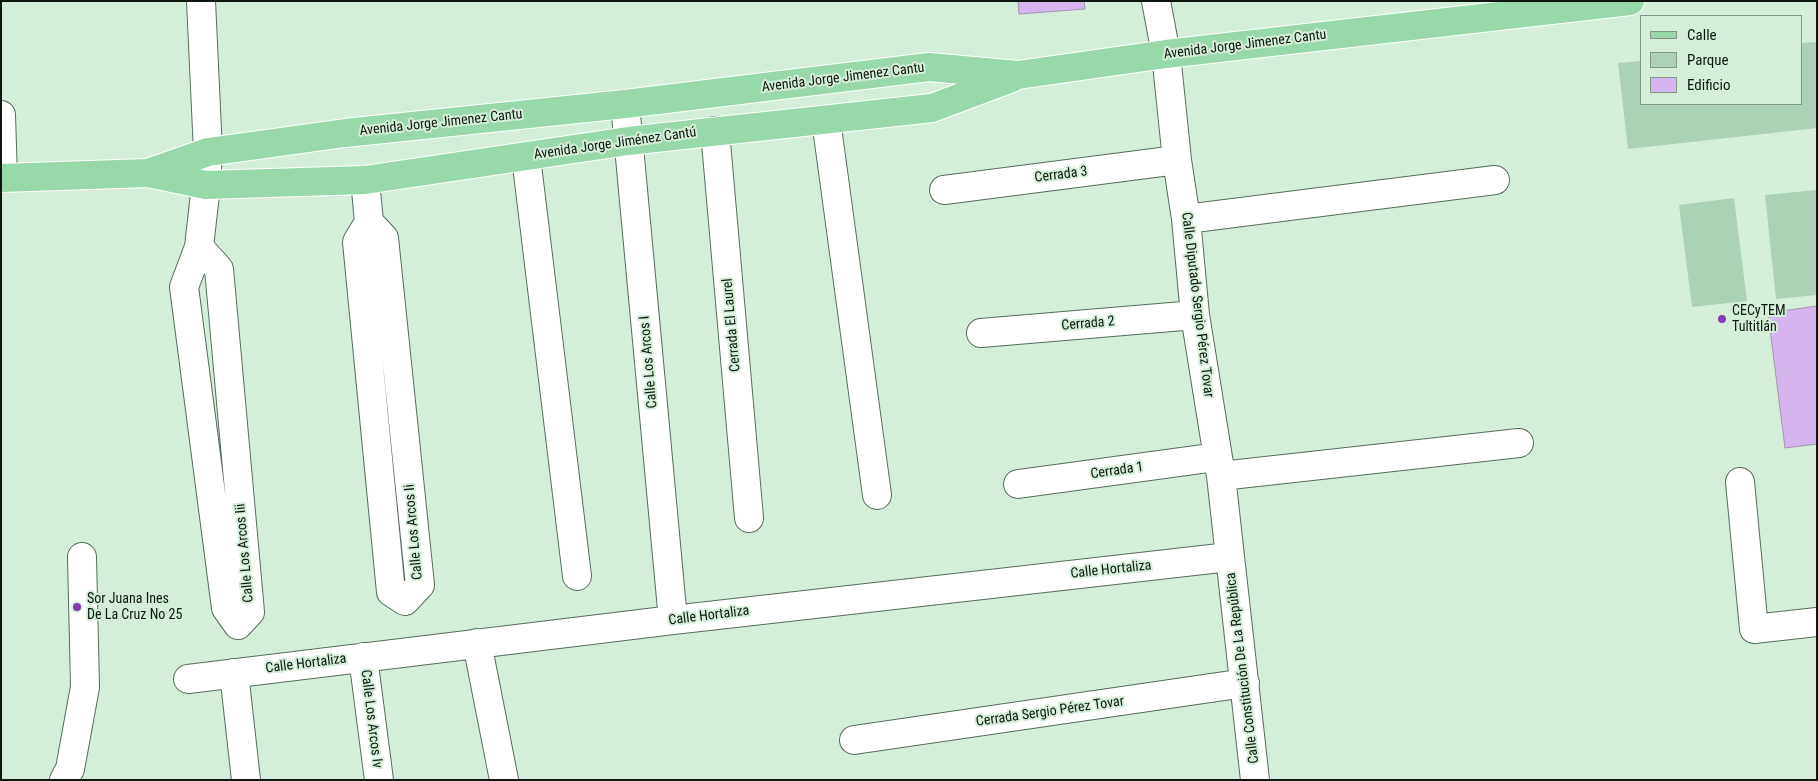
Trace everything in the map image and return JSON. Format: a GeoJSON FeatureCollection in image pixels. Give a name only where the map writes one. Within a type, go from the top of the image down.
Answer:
{"type":"FeatureCollection","features":[{"type":"Feature","properties":{"kind":"main road","name":"Avenida Jorge Jimenez Cantu"},"geometry":{"type":"LineString","coordinates":[[148,173],[208,152],[345,133],[625,104],[929,67],[1018,75],[1166,54],[1630,1]]}},
{"type":"Feature","properties":{"kind":"main road","name":"Avenida Jorge Jiménez Cantú"},"geometry":{"type":"LineString","coordinates":[[206,185],[365,180],[628,141],[932,108],[1018,75]]}},
{"type":"Feature","properties":{"kind":"main road","name":"Avenida Jorge Jimenez Cantu"},"geometry":{"type":"LineString","coordinates":[[2,178],[148,173],[206,185]]}},
{"type":"Feature","properties":{"kind":"street","name":"Calle Los Arcos Iii"},"geometry":{"type":"LineString","coordinates":[[199,247],[219,269],[250,612],[238,624],[226,608],[184,287],[199,247],[208,152],[201,1]]}},
{"type":"Feature","properties":{"kind":"street","name":"Calle Diputado Sergio Pérez Tovar"},"geometry":{"type":"LineString","coordinates":[[1156,1],[1166,54],[1177,160],[1186,219],[1195,315],[1219,467],[1230,556]]}},
{"type":"Feature","properties":{"kind":"street","name":"Calle Los Arcos I"},"geometry":{"type":"LineString","coordinates":[[625,104],[673,620]]}},
{"type":"Feature","properties":{"kind":"street"},"geometry":{"type":"LineString","coordinates":[[1,115],[2,178]]}},
{"type":"Feature","properties":{"kind":"street"},"geometry":{"type":"LineString","coordinates":[[826,120],[877,495]]}},
{"type":"Feature","properties":{"kind":"street","name":"Cerrada El Laurel"},"geometry":{"type":"LineString","coordinates":[[715,131],[749,518]]}},
{"type":"Feature","properties":{"kind":"street"},"geometry":{"type":"LineString","coordinates":[[526,156],[577,576]]}},
{"type":"Feature","properties":{"kind":"street","name":"Cerrada 3"},"geometry":{"type":"LineString","coordinates":[[944,190],[1177,160]]}},
{"type":"Feature","properties":{"kind":"street"},"geometry":{"type":"LineString","coordinates":[[365,180],[369,222]]}},
{"type":"Feature","properties":{"kind":"street"},"geometry":{"type":"LineString","coordinates":[[1186,219],[1495,180]]}},
{"type":"Feature","properties":{"kind":"street","name":"Calle Los Arcos Ii"},"geometry":{"type":"LineString","coordinates":[[369,222],[384,238],[403,416],[420,585],[405,601],[391,592],[356,242],[369,222]]}},
{"type":"Feature","properties":{"kind":"street","name":"Cerrada 2"},"geometry":{"type":"LineString","coordinates":[[980,333],[1195,315]]}},
{"type":"Feature","properties":{"kind":"street"},"geometry":{"type":"LineString","coordinates":[[374,420],[403,416]]}},
{"type":"Feature","properties":{"kind":"street","name":"Cerrada 1"},"geometry":{"type":"LineString","coordinates":[[1018,484],[1519,442]]}},
{"type":"Feature","properties":{"kind":"street"},"geometry":{"type":"LineString","coordinates":[[205,449],[235,446]]}},
{"type":"Feature","properties":{"kind":"street"},"geometry":{"type":"LineString","coordinates":[[1740,482],[1754,629],[1817,622]]}},
{"type":"Feature","properties":{"kind":"street","name":"Calle Hortaliza"},"geometry":{"type":"LineString","coordinates":[[188,678],[1230,556]]}},
{"type":"Feature","properties":{"kind":"street","name":"Calle Constitución De La República"},"geometry":{"type":"LineString","coordinates":[[1230,556],[1255,780]]}},
{"type":"Feature","properties":{"kind":"street"},"geometry":{"type":"LineString","coordinates":[[64,780],[70,769],[85,686],[82,557]]}},
{"type":"Feature","properties":{"kind":"street"},"geometry":{"type":"LineString","coordinates":[[477,643],[504,780]]}},
{"type":"Feature","properties":{"kind":"street","name":"Calle Los Arcos Iv"},"geometry":{"type":"LineString","coordinates":[[363,657],[379,780]]}},
{"type":"Feature","properties":{"kind":"street"},"geometry":{"type":"LineString","coordinates":[[234,673],[246,780]]}},
{"type":"Feature","properties":{"kind":"street","name":"Cerrada Sergio Pérez Tovar"},"geometry":{"type":"LineString","coordinates":[[854,740],[1245,683]]}},
{"type":"Feature","properties":{"kind":"green space"},"geometry":{"type":"Polygon","coordinates":[[[1817,42],[1817,128],[1628,149],[1618,63],[1640,61],[1640,105],[1803,105],[1803,43],[1817,42]]]}},
{"type":"Feature","properties":{"kind":"green space"},"geometry":{"type":"Polygon","coordinates":[[[1816,190],[1817,295],[1776,299],[1765,195],[1816,190]]]}},
{"type":"Feature","properties":{"kind":"green space"},"geometry":{"type":"Polygon","coordinates":[[[1734,198],[1747,301],[1692,307],[1679,205],[1734,198]]]}},
{"type":"Feature","properties":{"kind":"building"},"geometry":{"type":"Polygon","coordinates":[[[1018,1],[1084,1],[1085,9],[1019,14],[1018,1]]]}},
{"type":"Feature","properties":{"kind":"building"},"geometry":{"type":"Polygon","coordinates":[[[1817,306],[1817,444],[1785,448],[1768,313],[1817,306]]]}},
{"type":"Feature","properties":{"kind":"place","name":"CECyTEM Tultitlán"},"geometry":{"type":"Point","coordinates":[1722,319]}},
{"type":"Feature","properties":{"kind":"place","name":"Sor Juana Ines De La Cruz No 25"},"geometry":{"type":"Point","coordinates":[77,607]}}]}
